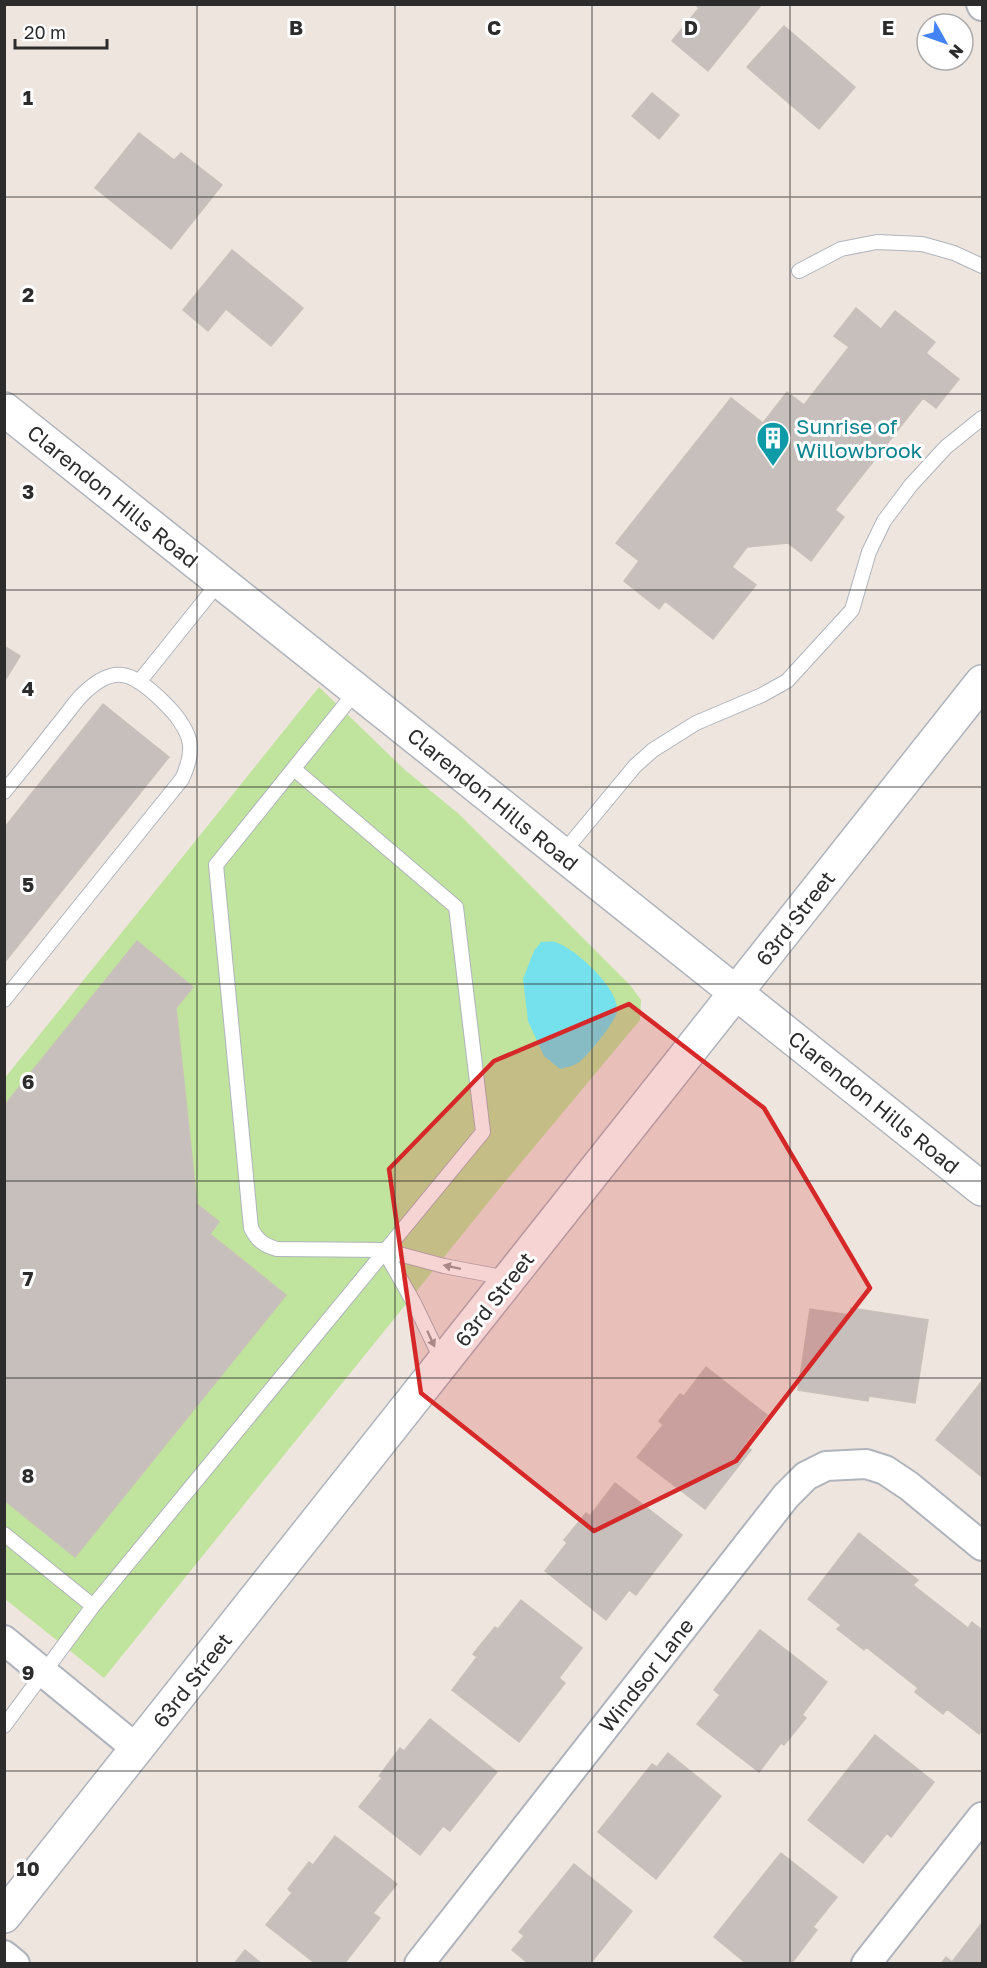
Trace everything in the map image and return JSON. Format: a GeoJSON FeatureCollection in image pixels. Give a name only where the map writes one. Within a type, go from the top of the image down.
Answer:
{"type":"FeatureCollection","features":[{"type":"Feature","properties":{"kind":"main road","name":"Clarendon Hills Road"},"geometry":{"type":"LineString","coordinates":[[4,409],[982,1189]]}},
{"type":"Feature","properties":{"kind":"main road","name":"63rd Street"},"geometry":{"type":"LineString","coordinates":[[4,1916],[982,682]]}},
{"type":"Feature","properties":{"kind":"street","name":"Windsor Lane"},"geometry":{"type":"LineString","coordinates":[[419,1964],[792,1490],[806,1476],[826,1466],[846,1464],[866,1464],[885,1470],[909,1486],[982,1546]]}},
{"type":"Feature","properties":{"kind":"street"},"geometry":{"type":"LineString","coordinates":[[4,1640],[137,1749]]}},
{"type":"Feature","properties":{"kind":"street"},"geometry":{"type":"LineString","coordinates":[[866,1964],[982,1817]]}},
{"type":"Feature","properties":{"kind":"street"},"geometry":{"type":"LineString","coordinates":[[4,1955],[15,1964]]}},
{"type":"Feature","properties":{"kind":"lane"},"geometry":{"type":"LineString","coordinates":[[799,271],[841,249],[877,242],[922,244],[954,253],[982,266]]}},
{"type":"Feature","properties":{"kind":"lane"},"geometry":{"type":"LineString","coordinates":[[562,854],[635,766],[653,750],[696,723],[788,681],[852,610],[869,552],[884,521],[911,485],[946,447],[982,418]]}},
{"type":"Feature","properties":{"kind":"lane"},"geometry":{"type":"LineString","coordinates":[[139,682],[220,581]]}},
{"type":"Feature","properties":{"kind":"lane"},"geometry":{"type":"LineString","coordinates":[[4,792],[81,696],[98,682],[110,676],[123,674],[139,682],[163,701],[184,725],[191,745],[190,762],[182,779],[4,1000]]}},
{"type":"Feature","properties":{"kind":"lane"},"geometry":{"type":"LineString","coordinates":[[357,690],[216,865],[251,1228],[265,1246],[277,1249],[384,1250],[444,1266],[510,1279]]}},
{"type":"Feature","properties":{"kind":"lane"},"geometry":{"type":"LineString","coordinates":[[4,1726],[93,1606],[483,1132],[456,906],[294,769]]}},
{"type":"Feature","properties":{"kind":"lane"},"geometry":{"type":"LineString","coordinates":[[384,1250],[414,1303],[443,1363]]}},
{"type":"Feature","properties":{"kind":"lane"},"geometry":{"type":"LineString","coordinates":[[4,1534],[93,1606]]}},
{"type":"Feature","properties":{"kind":"highlighted area"},"geometry":{"type":"Polygon","coordinates":[[[629,1004],[764,1108],[870,1288],[736,1461],[594,1531],[421,1393],[389,1169],[494,1061],[629,1004]]]}},
{"type":"Feature","properties":{"kind":"green space"},"geometry":{"type":"Polygon","coordinates":[[[319,687],[405,770],[459,814],[630,985],[641,1000],[640,1020],[499,1189],[104,1678],[5,1599],[4,1079],[319,687]]]}},
{"type":"Feature","properties":{"kind":"water"},"geometry":{"type":"Polygon","coordinates":[[[541,942],[555,942],[574,952],[595,971],[612,993],[616,1003],[615,1017],[594,1047],[578,1063],[560,1069],[544,1056],[528,1021],[523,979],[534,951],[541,942]]]}},
{"type":"Feature","properties":{"kind":"building"},"geometry":{"type":"Polygon","coordinates":[[[695,4],[762,4],[708,71],[672,41],[699,8],[695,4]]]}},
{"type":"Feature","properties":{"kind":"building"},"geometry":{"type":"Polygon","coordinates":[[[784,26],[855,87],[819,129],[747,67],[784,26]]]}},
{"type":"Feature","properties":{"kind":"building"},"geometry":{"type":"Polygon","coordinates":[[[652,93],[679,115],[659,139],[632,116],[652,93]]]}},
{"type":"Feature","properties":{"kind":"building"},"geometry":{"type":"Polygon","coordinates":[[[139,133],[174,160],[181,153],[222,185],[171,249],[95,188],[139,133]]]}},
{"type":"Feature","properties":{"kind":"building"},"geometry":{"type":"Polygon","coordinates":[[[232,250],[303,308],[271,346],[226,309],[208,331],[183,310],[232,250]]]}},
{"type":"Feature","properties":{"kind":"building","name":"Sunrise of Willowbrook"},"geometry":{"type":"Polygon","coordinates":[[[856,308],[881,329],[895,311],[935,342],[926,353],[959,379],[936,408],[923,398],[835,510],[844,517],[811,561],[788,543],[747,547],[732,567],[756,585],[713,639],[665,601],[659,609],[624,581],[639,561],[616,543],[731,398],[763,423],[787,392],[804,405],[849,347],[834,336],[856,308]]]}},
{"type":"Feature","properties":{"kind":"building"},"geometry":{"type":"Polygon","coordinates":[[[4,646],[20,656],[4,682],[4,646]]]}},
{"type":"Feature","properties":{"kind":"building"},"geometry":{"type":"Polygon","coordinates":[[[103,704],[169,757],[4,963],[4,828],[103,704]]]}},
{"type":"Feature","properties":{"kind":"building"},"geometry":{"type":"Polygon","coordinates":[[[137,941],[193,987],[176,1008],[197,1204],[219,1222],[210,1234],[286,1295],[75,1557],[4,1500],[4,1106],[137,941]]]}},
{"type":"Feature","properties":{"kind":"building"},"geometry":{"type":"Polygon","coordinates":[[[851,1308],[928,1320],[915,1403],[869,1396],[868,1401],[798,1390],[810,1309],[850,1315],[851,1308]]]}},
{"type":"Feature","properties":{"kind":"building"},"geometry":{"type":"Polygon","coordinates":[[[706,1367],[767,1415],[744,1445],[751,1450],[705,1509],[637,1457],[663,1425],[659,1421],[680,1394],[684,1396],[706,1367]]]}},
{"type":"Feature","properties":{"kind":"building"},"geometry":{"type":"Polygon","coordinates":[[[982,1381],[982,1477],[936,1440],[982,1381]]]}},
{"type":"Feature","properties":{"kind":"building"},"geometry":{"type":"Polygon","coordinates":[[[615,1483],[682,1535],[636,1595],[629,1590],[606,1620],[545,1571],[567,1543],[564,1540],[586,1513],[590,1516],[615,1483]]]}},
{"type":"Feature","properties":{"kind":"building"},"geometry":{"type":"Polygon","coordinates":[[[859,1533],[918,1580],[913,1585],[968,1628],[972,1622],[982,1630],[982,1730],[979,1734],[947,1709],[943,1714],[915,1692],[918,1688],[866,1647],[864,1650],[837,1629],[841,1625],[808,1599],[859,1533]]]}},
{"type":"Feature","properties":{"kind":"building"},"geometry":{"type":"Polygon","coordinates":[[[521,1600],[582,1648],[559,1678],[565,1683],[519,1742],[452,1690],[477,1657],[473,1654],[495,1627],[498,1629],[521,1600]]]}},
{"type":"Feature","properties":{"kind":"building"},"geometry":{"type":"Polygon","coordinates":[[[760,1630],[827,1682],[802,1715],[806,1718],[784,1745],[781,1743],[759,1772],[697,1724],[720,1695],[714,1690],[760,1630]]]}},
{"type":"Feature","properties":{"kind":"building"},"geometry":{"type":"Polygon","coordinates":[[[430,1719],[497,1772],[450,1831],[443,1826],[420,1855],[359,1807],[382,1778],[379,1776],[400,1748],[404,1751],[430,1719]]]}},
{"type":"Feature","properties":{"kind":"building"},"geometry":{"type":"Polygon","coordinates":[[[875,1735],[934,1782],[891,1837],[887,1833],[863,1863],[808,1820],[875,1735]]]}},
{"type":"Feature","properties":{"kind":"building"},"geometry":{"type":"Polygon","coordinates":[[[668,1753],[721,1796],[656,1879],[598,1832],[652,1764],[657,1767],[668,1753]]]}},
{"type":"Feature","properties":{"kind":"building"},"geometry":{"type":"Polygon","coordinates":[[[335,1836],[397,1884],[373,1913],[380,1918],[344,1964],[316,1964],[266,1925],[292,1893],[288,1889],[309,1862],[313,1865],[335,1836]]]}},
{"type":"Feature","properties":{"kind":"building"},"geometry":{"type":"Polygon","coordinates":[[[781,1853],[837,1897],[813,1927],[817,1930],[791,1964],[747,1964],[714,1937],[781,1853]]]}},
{"type":"Feature","properties":{"kind":"building"},"geometry":{"type":"Polygon","coordinates":[[[574,1864],[632,1911],[590,1964],[529,1964],[512,1950],[524,1936],[519,1932],[574,1864]]]}},
{"type":"Feature","properties":{"kind":"building"},"geometry":{"type":"Polygon","coordinates":[[[982,1923],[982,1964],[941,1964],[946,1957],[952,1962],[982,1923]]]}},
{"type":"Feature","properties":{"kind":"building"},"geometry":{"type":"Polygon","coordinates":[[[245,1950],[262,1964],[234,1964],[245,1950]]]}},
{"type":"Feature","properties":{"kind":"place","name":"Sunrise of Willowbrook"},"geometry":{"type":"Point","coordinates":[773,467]}}]}
